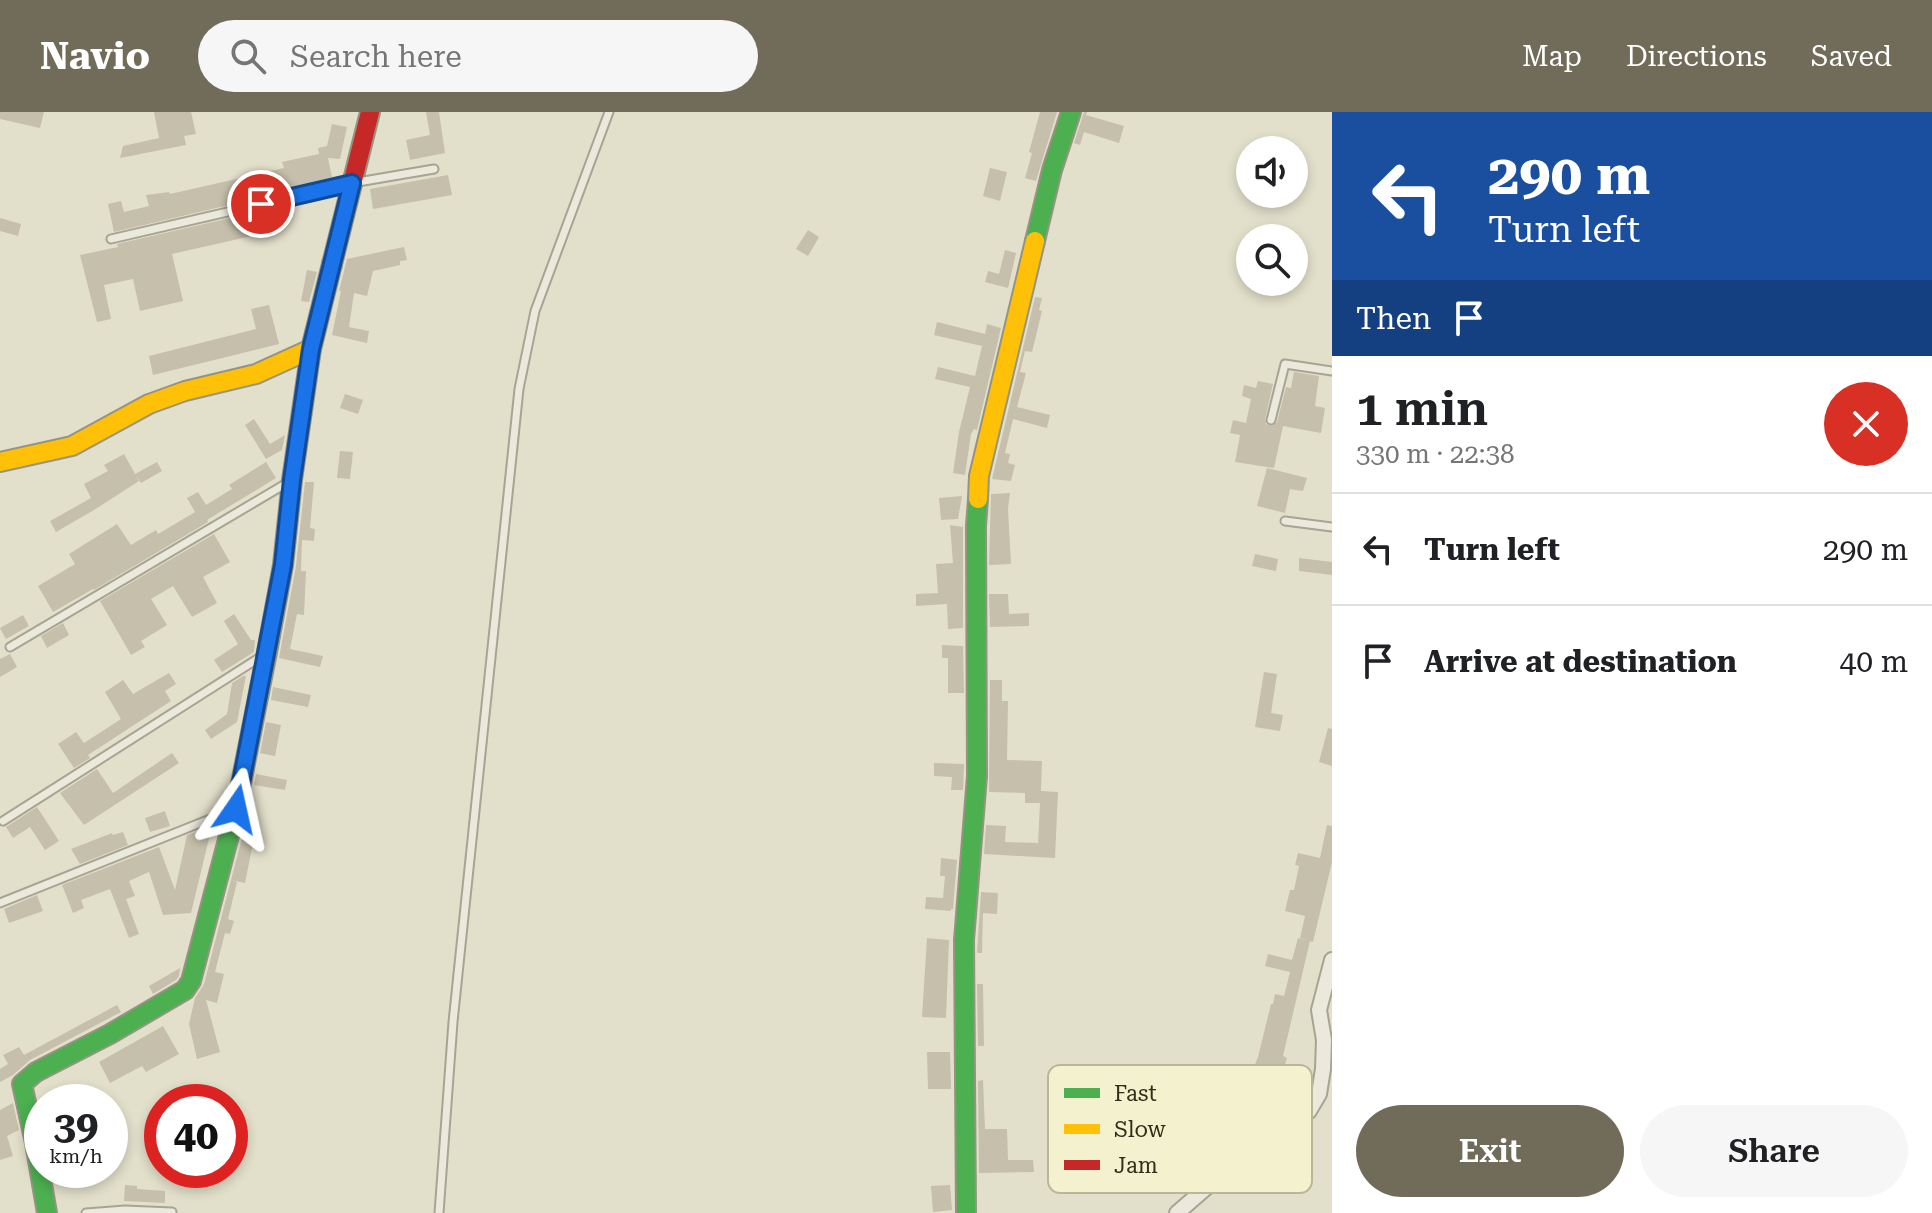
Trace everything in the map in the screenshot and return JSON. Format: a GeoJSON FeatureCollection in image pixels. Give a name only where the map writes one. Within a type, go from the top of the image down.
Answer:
{"type":"FeatureCollection","features":[{"type":"Feature","properties":{"kind":"street"},"geometry":{"type":"LineString","coordinates":[[47,1213],[22,1084],[36,1072],[110,1034],[188,988],[236,809],[283,565],[311,349],[370,112]]}},
{"type":"Feature","properties":{"kind":"street"},"geometry":{"type":"LineString","coordinates":[[966,1213],[964,940],[977,776],[976,526],[979,476],[1052,170],[1071,112]]}},
{"type":"Feature","properties":{"kind":"street"},"geometry":{"type":"LineString","coordinates":[[0,462],[72,446],[149,404],[185,391],[256,374],[311,349]]}},
{"type":"Feature","properties":{"kind":"street"},"geometry":{"type":"LineString","coordinates":[[1312,1106],[1319,1094],[1323,1069],[1324,1040],[1319,1010],[1332,960]]}},
{"type":"Feature","properties":{"kind":"street"},"geometry":{"type":"LineString","coordinates":[[1177,1213],[1200,1193]]}},
{"type":"Feature","properties":{"kind":"lane"},"geometry":{"type":"LineString","coordinates":[[439,1213],[453,1022],[519,389],[535,311],[609,112]]}},
{"type":"Feature","properties":{"kind":"lane"},"geometry":{"type":"LineString","coordinates":[[111,239],[352,183],[434,169]]}},
{"type":"Feature","properties":{"kind":"lane"},"geometry":{"type":"LineString","coordinates":[[1271,420],[1285,364],[1332,371]]}},
{"type":"Feature","properties":{"kind":"lane"},"geometry":{"type":"LineString","coordinates":[[10,647],[292,480]]}},
{"type":"Feature","properties":{"kind":"lane"},"geometry":{"type":"LineString","coordinates":[[1285,521],[1332,527]]}},
{"type":"Feature","properties":{"kind":"lane"},"geometry":{"type":"LineString","coordinates":[[3,821],[267,652]]}},
{"type":"Feature","properties":{"kind":"lane"},"geometry":{"type":"LineString","coordinates":[[0,903],[236,809]]}},
{"type":"Feature","properties":{"kind":"lane"},"geometry":{"type":"LineString","coordinates":[[86,1213],[125,1210],[172,1212]]}},
{"type":"Feature","properties":{"kind":"building"},"geometry":{"type":"Polygon","coordinates":[[[0,112],[44,112],[40,128],[0,119],[0,112]]]}},
{"type":"Feature","properties":{"kind":"building"},"geometry":{"type":"Polygon","coordinates":[[[154,112],[191,112],[196,134],[184,136],[186,145],[120,158],[123,146],[159,138],[154,112]]]}},
{"type":"Feature","properties":{"kind":"building"},"geometry":{"type":"Polygon","coordinates":[[[426,112],[439,112],[445,153],[410,160],[406,140],[430,135],[426,112]]]}},
{"type":"Feature","properties":{"kind":"building"},"geometry":{"type":"Polygon","coordinates":[[[1040,112],[1057,112],[1036,181],[1025,178],[1040,112]]]}},
{"type":"Feature","properties":{"kind":"building"},"geometry":{"type":"Polygon","coordinates":[[[1084,112],[1124,126],[1119,143],[1084,132],[1080,145],[1074,143],[1084,112]]]}},
{"type":"Feature","properties":{"kind":"building"},"geometry":{"type":"Polygon","coordinates":[[[332,124],[347,127],[340,159],[328,158],[332,177],[275,191],[276,194],[114,232],[108,204],[121,201],[124,212],[149,206],[146,195],[170,194],[284,168],[282,162],[319,154],[318,148],[327,146],[332,124]]]}},
{"type":"Feature","properties":{"kind":"building"},"geometry":{"type":"Polygon","coordinates":[[[990,168],[1007,172],[1000,201],[983,196],[990,168]]]}},
{"type":"Feature","properties":{"kind":"building"},"geometry":{"type":"Polygon","coordinates":[[[448,175],[452,195],[373,209],[370,189],[448,175]]]}},
{"type":"Feature","properties":{"kind":"building"},"geometry":{"type":"Polygon","coordinates":[[[278,207],[283,229],[172,254],[183,301],[140,311],[133,279],[104,285],[111,319],[97,322],[80,255],[278,207]]]}},
{"type":"Feature","properties":{"kind":"building"},"geometry":{"type":"Polygon","coordinates":[[[0,218],[21,224],[18,236],[0,231],[0,218]]]}},
{"type":"Feature","properties":{"kind":"building"},"geometry":{"type":"Polygon","coordinates":[[[808,230],[819,237],[808,256],[796,249],[808,230]]]}},
{"type":"Feature","properties":{"kind":"building"},"geometry":{"type":"Polygon","coordinates":[[[404,247],[407,260],[400,261],[400,265],[373,271],[367,296],[354,293],[349,327],[369,331],[367,343],[332,335],[347,259],[404,247]]]}},
{"type":"Feature","properties":{"kind":"building"},"geometry":{"type":"Polygon","coordinates":[[[1005,250],[1016,253],[1008,288],[985,282],[988,271],[999,274],[1005,250]]]}},
{"type":"Feature","properties":{"kind":"building"},"geometry":{"type":"Polygon","coordinates":[[[307,270],[317,272],[309,302],[301,301],[307,270]]]}},
{"type":"Feature","properties":{"kind":"building"},"geometry":{"type":"Polygon","coordinates":[[[1035,297],[1042,298],[1039,310],[1042,311],[1032,352],[1025,351],[1020,372],[1026,373],[1017,407],[1050,415],[1047,428],[1013,419],[1005,453],[1010,454],[1008,463],[1015,465],[1011,481],[992,479],[1035,297]]]}},
{"type":"Feature","properties":{"kind":"building"},"geometry":{"type":"Polygon","coordinates":[[[269,305],[279,344],[153,375],[149,356],[256,329],[251,309],[269,305]]]}},
{"type":"Feature","properties":{"kind":"building"},"geometry":{"type":"Polygon","coordinates":[[[937,322],[985,334],[987,324],[1001,328],[977,430],[974,429],[971,434],[965,475],[953,473],[970,387],[935,379],[938,367],[975,376],[982,346],[934,335],[937,322]]]}},
{"type":"Feature","properties":{"kind":"building"},"geometry":{"type":"Polygon","coordinates":[[[1294,372],[1319,376],[1315,406],[1325,408],[1321,433],[1283,426],[1274,468],[1235,462],[1240,435],[1230,433],[1233,420],[1246,423],[1251,399],[1242,396],[1244,385],[1256,388],[1258,381],[1273,384],[1265,419],[1266,424],[1272,426],[1277,422],[1286,387],[1291,388],[1294,372]]]}},
{"type":"Feature","properties":{"kind":"building"},"geometry":{"type":"Polygon","coordinates":[[[345,394],[363,400],[358,414],[340,408],[345,394]]]}},
{"type":"Feature","properties":{"kind":"building"},"geometry":{"type":"Polygon","coordinates":[[[254,419],[270,444],[285,435],[282,450],[266,459],[245,425],[254,419]]]}},
{"type":"Feature","properties":{"kind":"building"},"geometry":{"type":"Polygon","coordinates":[[[340,451],[353,452],[350,479],[337,478],[340,451]]]}},
{"type":"Feature","properties":{"kind":"building"},"geometry":{"type":"Polygon","coordinates":[[[124,454],[139,481],[56,532],[50,521],[91,498],[84,484],[108,471],[104,465],[124,454]]]}},
{"type":"Feature","properties":{"kind":"building"},"geometry":{"type":"Polygon","coordinates":[[[157,462],[162,471],[141,483],[135,474],[157,462]]]}},
{"type":"Feature","properties":{"kind":"building"},"geometry":{"type":"Polygon","coordinates":[[[266,462],[276,478],[208,522],[53,612],[38,586],[75,564],[69,554],[117,524],[131,545],[156,530],[158,534],[195,512],[187,498],[198,492],[206,505],[232,489],[229,485],[266,462]]]}},
{"type":"Feature","properties":{"kind":"building"},"geometry":{"type":"Polygon","coordinates":[[[1267,468],[1307,478],[1303,491],[1290,489],[1285,513],[1257,506],[1267,468]]]}},
{"type":"Feature","properties":{"kind":"building"},"geometry":{"type":"Polygon","coordinates":[[[305,482],[314,482],[310,528],[315,529],[314,541],[302,540],[301,571],[306,571],[304,615],[297,614],[290,649],[323,656],[320,667],[279,658],[296,566],[305,482]]]}},
{"type":"Feature","properties":{"kind":"building"},"geometry":{"type":"Polygon","coordinates":[[[1010,493],[1011,564],[989,565],[991,494],[1010,493]]]}},
{"type":"Feature","properties":{"kind":"building"},"geometry":{"type":"Polygon","coordinates":[[[962,496],[958,519],[941,520],[939,498],[962,496]]]}},
{"type":"Feature","properties":{"kind":"building"},"geometry":{"type":"Polygon","coordinates":[[[950,525],[963,527],[963,628],[948,629],[947,604],[916,606],[916,594],[938,593],[936,564],[953,563],[950,525]]]}},
{"type":"Feature","properties":{"kind":"building"},"geometry":{"type":"Polygon","coordinates":[[[214,534],[230,562],[203,577],[217,603],[192,617],[173,586],[151,599],[167,625],[141,641],[145,647],[131,655],[100,601],[214,534]]]}},
{"type":"Feature","properties":{"kind":"building"},"geometry":{"type":"Polygon","coordinates":[[[1255,554],[1278,559],[1276,571],[1252,566],[1255,554]]]}},
{"type":"Feature","properties":{"kind":"building"},"geometry":{"type":"Polygon","coordinates":[[[1299,558],[1332,562],[1332,575],[1299,571],[1299,558]]]}},
{"type":"Feature","properties":{"kind":"building"},"geometry":{"type":"Polygon","coordinates":[[[989,594],[1008,594],[1009,614],[1029,613],[1029,626],[990,627],[989,594]]]}},
{"type":"Feature","properties":{"kind":"building"},"geometry":{"type":"Polygon","coordinates":[[[234,614],[251,640],[255,640],[254,652],[222,672],[214,660],[238,644],[224,621],[234,614]]]}},
{"type":"Feature","properties":{"kind":"building"},"geometry":{"type":"Polygon","coordinates":[[[23,615],[29,626],[6,639],[0,628],[23,615]]]}},
{"type":"Feature","properties":{"kind":"building"},"geometry":{"type":"Polygon","coordinates":[[[63,623],[69,635],[47,648],[41,636],[63,623]]]}},
{"type":"Feature","properties":{"kind":"building"},"geometry":{"type":"Polygon","coordinates":[[[942,645],[963,646],[964,693],[948,693],[948,658],[942,658],[942,645]]]}},
{"type":"Feature","properties":{"kind":"building"},"geometry":{"type":"Polygon","coordinates":[[[10,654],[17,667],[0,677],[0,659],[10,654]]]}},
{"type":"Feature","properties":{"kind":"building"},"geometry":{"type":"Polygon","coordinates":[[[1264,672],[1277,674],[1271,713],[1283,715],[1280,731],[1255,727],[1264,672]]]}},
{"type":"Feature","properties":{"kind":"building"},"geometry":{"type":"Polygon","coordinates":[[[169,673],[176,684],[165,691],[171,701],[88,755],[90,758],[74,768],[58,744],[76,732],[84,743],[121,719],[105,692],[123,680],[133,694],[169,673]]]}},
{"type":"Feature","properties":{"kind":"building"},"geometry":{"type":"Polygon","coordinates":[[[246,676],[237,722],[211,739],[205,730],[227,714],[232,683],[246,676]]]}},
{"type":"Feature","properties":{"kind":"building"},"geometry":{"type":"Polygon","coordinates":[[[990,680],[1002,680],[1002,701],[1008,701],[1007,760],[1042,761],[1041,791],[1058,792],[1055,858],[984,854],[986,825],[1006,826],[1005,842],[1038,843],[1040,803],[1025,803],[1025,793],[989,792],[990,680]]]}},
{"type":"Feature","properties":{"kind":"building"},"geometry":{"type":"Polygon","coordinates":[[[273,687],[311,695],[308,707],[271,700],[273,687]]]}},
{"type":"Feature","properties":{"kind":"building"},"geometry":{"type":"Polygon","coordinates":[[[266,722],[281,725],[275,756],[260,753],[266,722]]]}},
{"type":"Feature","properties":{"kind":"building"},"geometry":{"type":"Polygon","coordinates":[[[1328,728],[1332,729],[1332,766],[1319,762],[1328,728]]]}},
{"type":"Feature","properties":{"kind":"building"},"geometry":{"type":"Polygon","coordinates":[[[172,753],[179,763],[84,825],[60,793],[97,769],[113,793],[172,753]]]}},
{"type":"Feature","properties":{"kind":"building"},"geometry":{"type":"Polygon","coordinates":[[[934,763],[964,764],[963,790],[951,790],[952,777],[934,776],[934,763]]]}},
{"type":"Feature","properties":{"kind":"building"},"geometry":{"type":"Polygon","coordinates":[[[256,774],[287,780],[285,790],[254,785],[256,774]]]}},
{"type":"Feature","properties":{"kind":"building"},"geometry":{"type":"Polygon","coordinates":[[[37,807],[59,841],[45,850],[30,827],[13,838],[6,827],[37,807]]]}},
{"type":"Feature","properties":{"kind":"building"},"geometry":{"type":"Polygon","coordinates":[[[165,811],[170,826],[150,832],[145,818],[165,811]]]}},
{"type":"Feature","properties":{"kind":"building"},"geometry":{"type":"Polygon","coordinates":[[[248,815],[253,816],[249,837],[254,838],[245,883],[231,880],[248,815]]]}},
{"type":"Feature","properties":{"kind":"building"},"geometry":{"type":"Polygon","coordinates":[[[1327,825],[1332,826],[1332,862],[1313,942],[1300,938],[1305,916],[1285,911],[1290,890],[1294,890],[1298,853],[1320,858],[1327,825]]]}},
{"type":"Feature","properties":{"kind":"building"},"geometry":{"type":"Polygon","coordinates":[[[212,826],[191,913],[163,915],[149,872],[129,881],[135,896],[126,899],[139,934],[129,938],[110,889],[81,900],[84,908],[73,913],[62,885],[159,847],[175,890],[187,835],[212,826]]]}},
{"type":"Feature","properties":{"kind":"building"},"geometry":{"type":"Polygon","coordinates":[[[123,832],[128,845],[80,864],[71,849],[112,833],[123,832]]]}},
{"type":"Feature","properties":{"kind":"building"},"geometry":{"type":"Polygon","coordinates":[[[941,858],[957,860],[951,911],[925,909],[926,897],[943,898],[945,876],[940,876],[941,858]]]}},
{"type":"Feature","properties":{"kind":"building"},"geometry":{"type":"Polygon","coordinates":[[[231,880],[237,882],[228,919],[234,921],[230,934],[225,933],[215,972],[224,974],[217,1003],[206,1000],[220,1052],[197,1059],[189,1024],[195,998],[204,984],[231,880]]]}},
{"type":"Feature","properties":{"kind":"building"},"geometry":{"type":"Polygon","coordinates":[[[981,892],[998,893],[997,914],[983,913],[982,953],[977,953],[981,892]]]}},
{"type":"Feature","properties":{"kind":"building"},"geometry":{"type":"Polygon","coordinates":[[[37,895],[43,911],[9,923],[4,909],[37,895]]]}},
{"type":"Feature","properties":{"kind":"building"},"geometry":{"type":"Polygon","coordinates":[[[927,938],[949,940],[946,1018],[922,1017],[927,938]]]}},
{"type":"Feature","properties":{"kind":"building"},"geometry":{"type":"Polygon","coordinates":[[[1298,938],[1310,941],[1283,1056],[1287,1058],[1285,1065],[1255,1065],[1271,1004],[1275,994],[1284,996],[1290,972],[1265,966],[1268,954],[1292,960],[1298,938]]]}},
{"type":"Feature","properties":{"kind":"building"},"geometry":{"type":"Polygon","coordinates":[[[180,968],[176,980],[153,994],[149,986],[180,968]]]}},
{"type":"Feature","properties":{"kind":"building"},"geometry":{"type":"Polygon","coordinates":[[[977,984],[983,984],[984,1046],[978,1046],[977,984]]]}},
{"type":"Feature","properties":{"kind":"building"},"geometry":{"type":"Polygon","coordinates":[[[117,1005],[121,1012],[30,1060],[0,1082],[0,1069],[8,1064],[3,1055],[19,1047],[24,1055],[117,1005]]]}},
{"type":"Feature","properties":{"kind":"building"},"geometry":{"type":"Polygon","coordinates":[[[163,1026],[179,1054],[146,1072],[142,1066],[110,1083],[99,1062],[163,1026]]]}},
{"type":"Feature","properties":{"kind":"building"},"geometry":{"type":"Polygon","coordinates":[[[927,1052],[950,1052],[951,1089],[928,1089],[927,1052]]]}},
{"type":"Feature","properties":{"kind":"building"},"geometry":{"type":"Polygon","coordinates":[[[983,1080],[985,1129],[1007,1129],[1008,1160],[1033,1160],[1034,1172],[979,1173],[978,1081],[983,1080]]]}},
{"type":"Feature","properties":{"kind":"building"},"geometry":{"type":"Polygon","coordinates":[[[13,1103],[19,1130],[7,1136],[13,1156],[0,1160],[0,1110],[13,1103]]]}},
{"type":"Feature","properties":{"kind":"building"},"geometry":{"type":"Polygon","coordinates":[[[128,1185],[165,1191],[165,1203],[124,1201],[125,1188],[128,1185]]]}},
{"type":"Feature","properties":{"kind":"building"},"geometry":{"type":"Polygon","coordinates":[[[950,1185],[952,1210],[933,1212],[931,1186],[950,1185]]]}},
{"type":"Feature","properties":{"kind":"traffic: fast"},"geometry":{"type":"LineString","coordinates":[[1035,241],[1052,170],[1071,112]]}},
{"type":"Feature","properties":{"kind":"traffic: fast"},"geometry":{"type":"LineString","coordinates":[[47,1213],[22,1084],[36,1072],[185,990],[191,981],[236,809],[267,652],[283,565],[311,349],[332,264]]}},
{"type":"Feature","properties":{"kind":"traffic: fast"},"geometry":{"type":"LineString","coordinates":[[966,1213],[964,940],[977,776],[978,499]]}},
{"type":"Feature","properties":{"kind":"traffic: slow"},"geometry":{"type":"LineString","coordinates":[[978,499],[979,476],[1035,241]]}},
{"type":"Feature","properties":{"kind":"traffic: slow"},"geometry":{"type":"LineString","coordinates":[[0,462],[72,446],[149,404],[185,391],[256,374],[311,349]]}},
{"type":"Feature","properties":{"kind":"traffic: jam"},"geometry":{"type":"LineString","coordinates":[[332,264],[370,112]]}},
{"type":"Feature","properties":{"kind":"route"},"geometry":{"type":"LineString","coordinates":[[236,809],[283,565],[311,349],[352,183],[261,204]]}}]}
